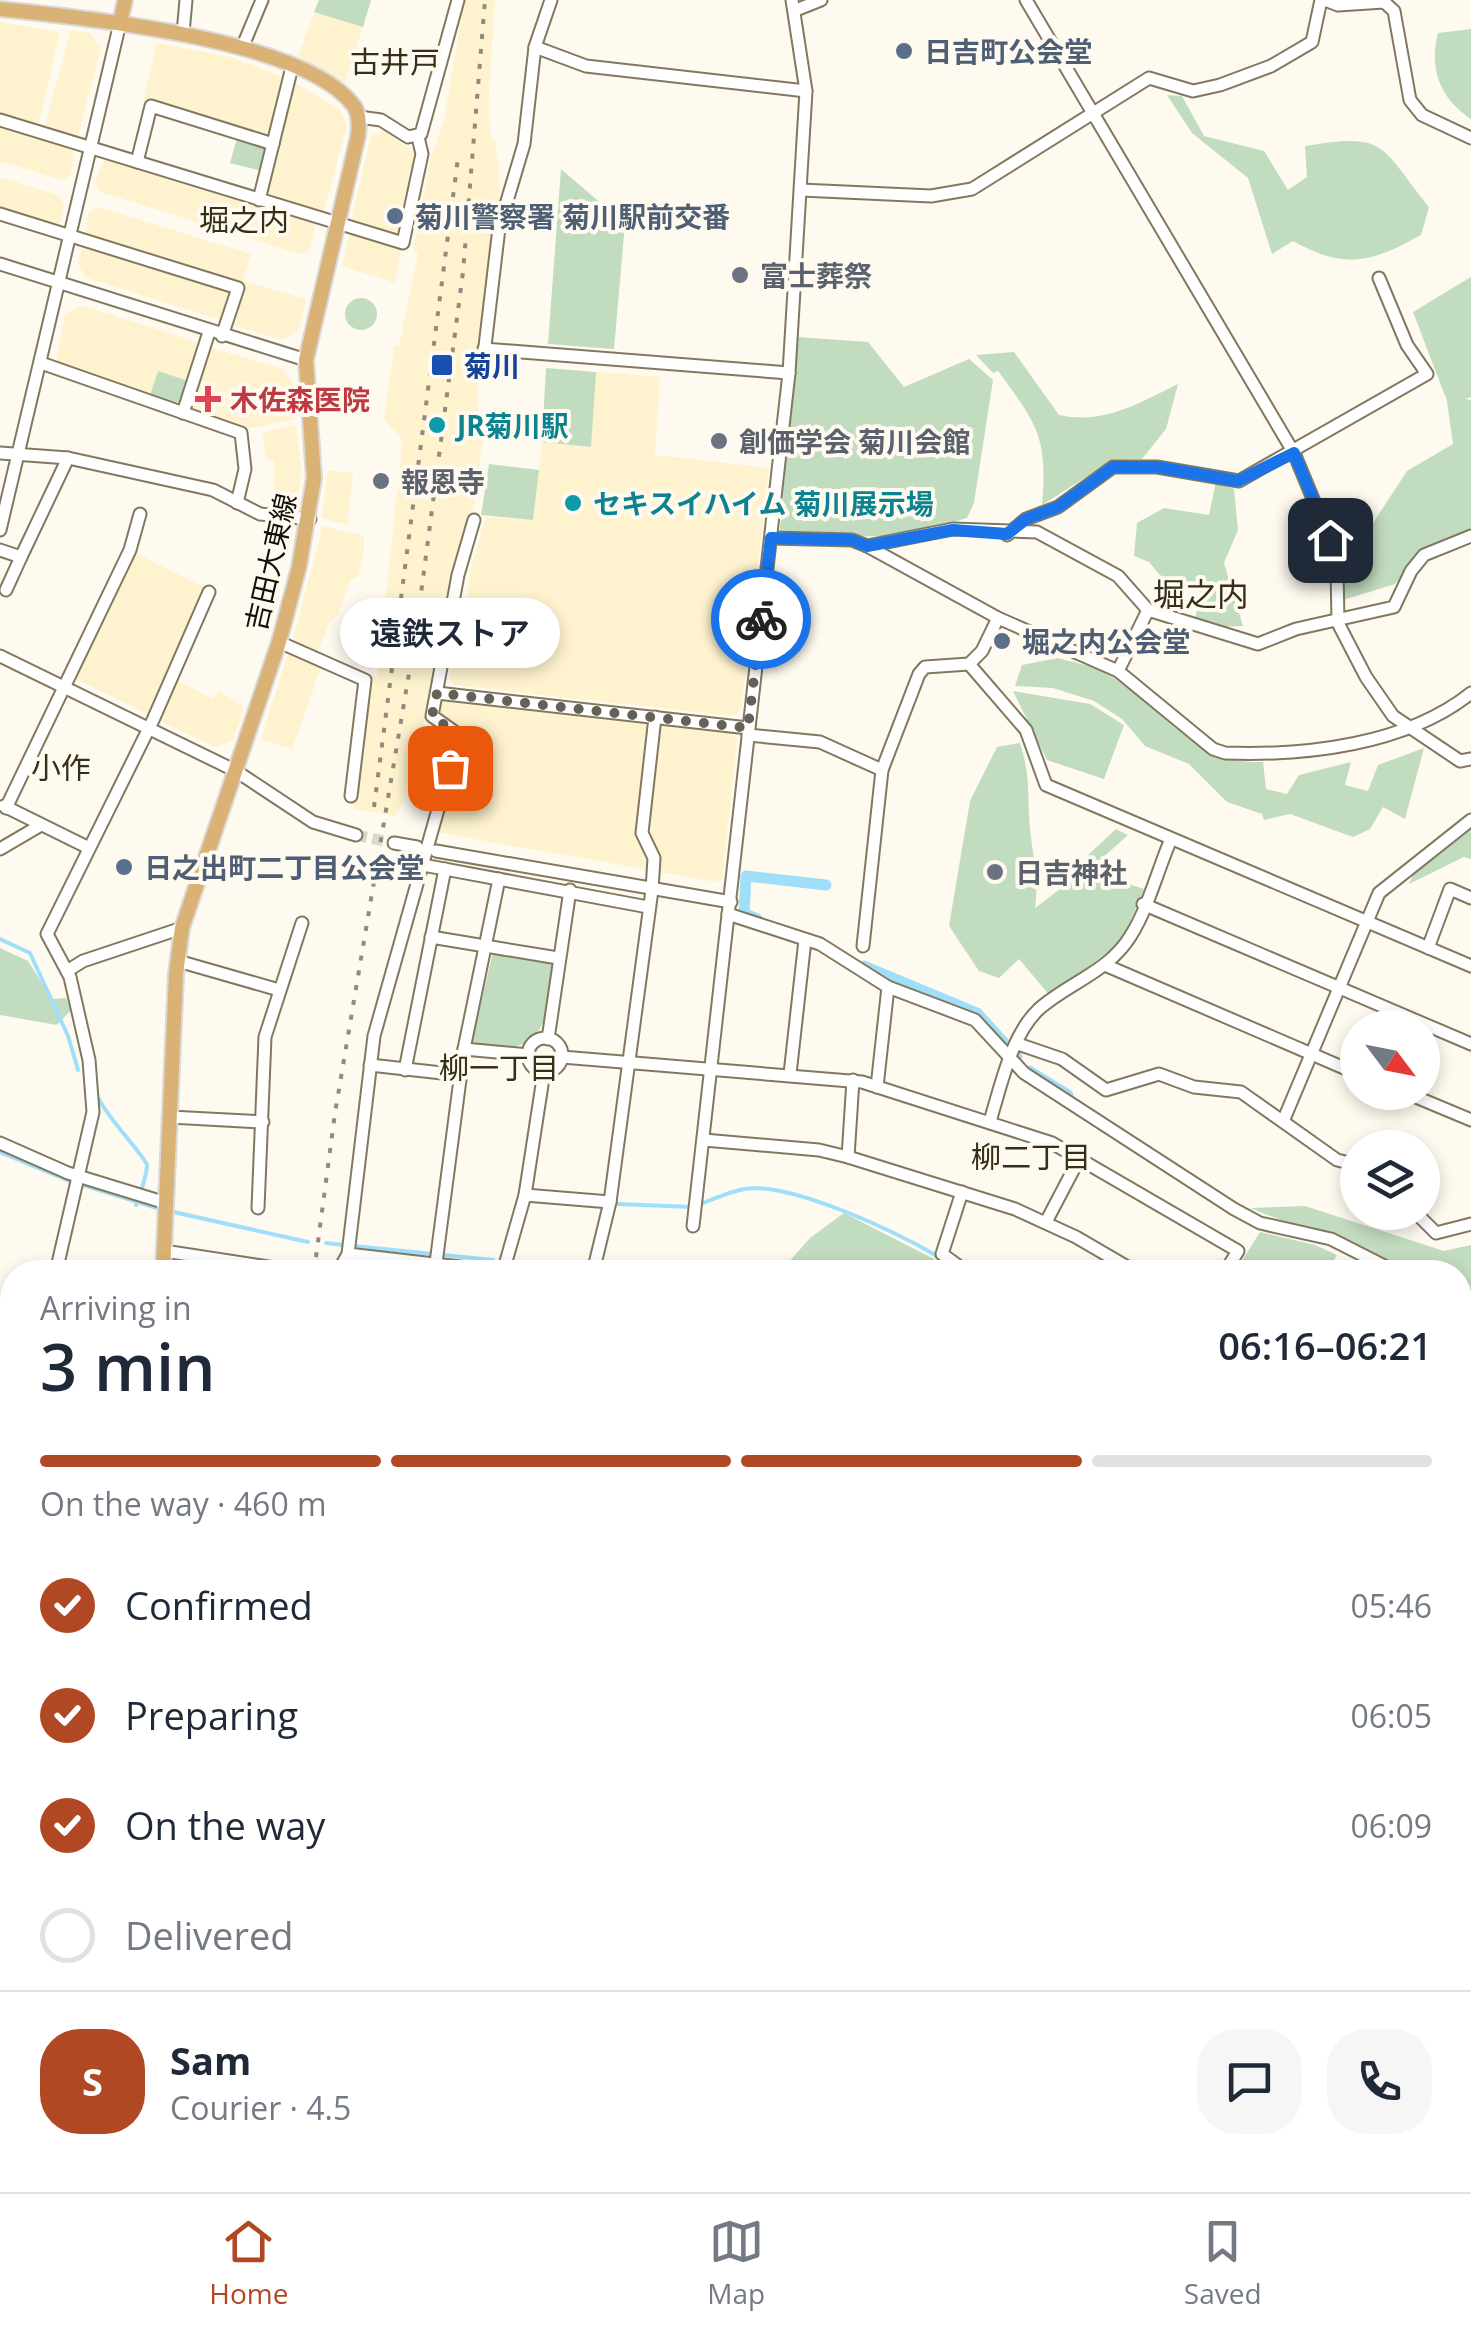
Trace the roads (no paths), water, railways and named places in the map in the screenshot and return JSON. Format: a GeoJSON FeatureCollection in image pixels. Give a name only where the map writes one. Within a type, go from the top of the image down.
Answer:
{"type":"FeatureCollection","features":[{"type":"Feature","properties":{"kind":"main road"},"geometry":{"type":"LineString","coordinates":[[120,23],[126,0]]}},
{"type":"Feature","properties":{"kind":"main road"},"geometry":{"type":"LineString","coordinates":[[0,9],[183,33],[242,48],[292,67],[348,100],[358,117]]}},
{"type":"Feature","properties":{"kind":"main road","name":"吉田大東線"},"geometry":{"type":"LineString","coordinates":[[164,1260],[182,928],[279,642],[310,519],[314,462],[306,360],[358,136],[358,117]]}},
{"type":"Feature","properties":{"kind":"street"},"geometry":{"type":"LineString","coordinates":[[183,33],[186,0]]}},
{"type":"Feature","properties":{"kind":"street"},"geometry":{"type":"LineString","coordinates":[[242,48],[262,0]]}},
{"type":"Feature","properties":{"kind":"street"},"geometry":{"type":"LineString","coordinates":[[0,120],[404,243],[422,154],[418,136],[427,123],[458,0]]}},
{"type":"Feature","properties":{"kind":"street"},"geometry":{"type":"LineString","coordinates":[[484,363],[499,228],[524,144],[535,47],[551,0]]}},
{"type":"Feature","properties":{"kind":"street"},"geometry":{"type":"LineString","coordinates":[[695,1212],[789,373],[806,91],[794,5],[821,0]]}},
{"type":"Feature","properties":{"kind":"street"},"geometry":{"type":"LineString","coordinates":[[1026,0],[1294,453],[1337,567],[1338,623],[1366,677],[1407,727],[1466,760],[1471,771]]}},
{"type":"Feature","properties":{"kind":"street"},"geometry":{"type":"LineString","coordinates":[[801,190],[931,196],[972,189],[1149,78],[1193,90],[1271,66],[1312,42],[1323,0],[1338,5],[1384,2],[1394,11],[1410,100],[1422,115],[1471,138]]}},
{"type":"Feature","properties":{"kind":"street"},"geometry":{"type":"LineString","coordinates":[[0,530],[120,23]]}},
{"type":"Feature","properties":{"kind":"street"},"geometry":{"type":"LineString","coordinates":[[535,47],[586,66],[806,91]]}},
{"type":"Feature","properties":{"kind":"street"},"geometry":{"type":"LineString","coordinates":[[260,200],[292,67]]}},
{"type":"Feature","properties":{"kind":"street"},"geometry":{"type":"LineString","coordinates":[[137,162],[150,106],[273,144]]}},
{"type":"Feature","properties":{"kind":"street"},"geometry":{"type":"LineString","coordinates":[[358,117],[381,120],[405,135],[418,136]]}},
{"type":"Feature","properties":{"kind":"street"},"geometry":{"type":"LineString","coordinates":[[0,214],[238,288],[183,413]]}},
{"type":"Feature","properties":{"kind":"street"},"geometry":{"type":"LineString","coordinates":[[0,264],[306,360]]}},
{"type":"Feature","properties":{"kind":"street"},"geometry":{"type":"LineString","coordinates":[[1007,534],[1026,519],[1058,507],[1113,467],[1157,467],[1238,481],[1294,453],[1427,374],[1398,327],[1393,303],[1379,278]]}},
{"type":"Feature","properties":{"kind":"street"},"geometry":{"type":"LineString","coordinates":[[484,349],[789,373]]}},
{"type":"Feature","properties":{"kind":"street"},"geometry":{"type":"LineString","coordinates":[[40,362],[241,433],[246,469],[236,503]]}},
{"type":"Feature","properties":{"kind":"street"},"geometry":{"type":"LineString","coordinates":[[0,453],[68,458],[212,490],[260,514],[310,519]]}},
{"type":"Feature","properties":{"kind":"street"},"geometry":{"type":"LineString","coordinates":[[6,590],[68,458]]}},
{"type":"Feature","properties":{"kind":"street"},"geometry":{"type":"LineString","coordinates":[[89,848],[3,806],[130,550],[140,514]]}},
{"type":"Feature","properties":{"kind":"street"},"geometry":{"type":"LineString","coordinates":[[344,1260],[349,1248],[370,1064],[460,736],[432,716],[458,575],[474,520]]}},
{"type":"Feature","properties":{"kind":"street"},"geometry":{"type":"LineString","coordinates":[[867,546],[953,530],[1046,535],[1118,576],[1148,610],[1208,626],[1230,639],[1258,644],[1296,629],[1338,623],[1367,610],[1394,606],[1411,570],[1424,555],[1471,536]]}},
{"type":"Feature","properties":{"kind":"street"},"geometry":{"type":"LineString","coordinates":[[771,538],[852,540],[867,546],[998,618],[1118,671],[1213,749],[1225,753],[1306,751],[1407,727],[1471,693]]}},
{"type":"Feature","properties":{"kind":"street"},"geometry":{"type":"LineString","coordinates":[[0,550],[21,558]]}},
{"type":"Feature","properties":{"kind":"street"},"geometry":{"type":"LineString","coordinates":[[59,1260],[92,1112],[89,1060],[67,971],[47,934],[148,729],[208,592]]}},
{"type":"Feature","properties":{"kind":"street"},"geometry":{"type":"LineString","coordinates":[[1118,671],[1148,610]]}},
{"type":"Feature","properties":{"kind":"street"},"geometry":{"type":"LineString","coordinates":[[863,946],[882,770],[919,674],[925,668],[969,664],[982,651],[998,618]]}},
{"type":"Feature","properties":{"kind":"street"},"geometry":{"type":"LineString","coordinates":[[279,642],[365,680],[351,796]]}},
{"type":"Feature","properties":{"kind":"street"},"geometry":{"type":"LineString","coordinates":[[0,656],[236,772],[313,822],[356,835]]}},
{"type":"Feature","properties":{"kind":"street"},"geometry":{"type":"LineString","coordinates":[[969,664],[1026,730],[1046,785],[1471,966]]}},
{"type":"Feature","properties":{"kind":"street"},"geometry":{"type":"LineString","coordinates":[[437,693],[655,717],[820,742],[882,770]]}},
{"type":"Feature","properties":{"kind":"street"},"geometry":{"type":"LineString","coordinates":[[596,1260],[610,1202],[652,890],[654,858],[642,832],[655,717]]}},
{"type":"Feature","properties":{"kind":"street"},"geometry":{"type":"LineString","coordinates":[[1284,1119],[1380,892],[1471,820]]}},
{"type":"Feature","properties":{"kind":"street"},"geometry":{"type":"LineString","coordinates":[[0,849],[41,824]]}},
{"type":"Feature","properties":{"kind":"street"},"geometry":{"type":"LineString","coordinates":[[990,1121],[1010,1058],[1038,1010],[1105,966],[1127,942],[1171,839]]}},
{"type":"Feature","properties":{"kind":"street"},"geometry":{"type":"LineString","coordinates":[[394,843],[417,847]]}},
{"type":"Feature","properties":{"kind":"street"},"geometry":{"type":"LineString","coordinates":[[436,851],[730,908],[820,944],[888,987],[975,1020],[1035,1080],[1260,1223],[1330,1239],[1372,1260]]}},
{"type":"Feature","properties":{"kind":"street"},"geometry":{"type":"LineString","coordinates":[[424,865],[648,907]]}},
{"type":"Feature","properties":{"kind":"street"},"geometry":{"type":"LineString","coordinates":[[405,1070],[445,868]]}},
{"type":"Feature","properties":{"kind":"street"},"geometry":{"type":"LineString","coordinates":[[436,1260],[464,1049],[499,878]]}},
{"type":"Feature","properties":{"kind":"street"},"geometry":{"type":"LineString","coordinates":[[1428,948],[1450,889],[1471,898]]}},
{"type":"Feature","properties":{"kind":"street"},"geometry":{"type":"LineString","coordinates":[[548,1039],[570,890]]}},
{"type":"Feature","properties":{"kind":"street"},"geometry":{"type":"LineString","coordinates":[[1144,904],[1471,1044]]}},
{"type":"Feature","properties":{"kind":"street"},"geometry":{"type":"LineString","coordinates":[[258,1208],[265,1038],[302,923]]}},
{"type":"Feature","properties":{"kind":"street"},"geometry":{"type":"LineString","coordinates":[[67,971],[94,957],[182,928]]}},
{"type":"Feature","properties":{"kind":"street"},"geometry":{"type":"LineString","coordinates":[[431,937],[558,958]]}},
{"type":"Feature","properties":{"kind":"street"},"geometry":{"type":"LineString","coordinates":[[790,1074],[805,940]]}},
{"type":"Feature","properties":{"kind":"street"},"geometry":{"type":"LineString","coordinates":[[178,961],[279,990]]}},
{"type":"Feature","properties":{"kind":"street"},"geometry":{"type":"LineString","coordinates":[[1105,966],[1340,1067]]}},
{"type":"Feature","properties":{"kind":"street"},"geometry":{"type":"LineString","coordinates":[[877,1086],[888,987]]}},
{"type":"Feature","properties":{"kind":"street"},"geometry":{"type":"LineString","coordinates":[[548,1039],[560,1047],[562,1057],[556,1068],[544,1072],[532,1066],[529,1054],[536,1042],[548,1039]]}},
{"type":"Feature","properties":{"kind":"street"},"geometry":{"type":"LineString","coordinates":[[1018,1044],[1062,1059],[1106,1090],[1159,1074],[1194,1087],[1241,1092],[1340,1161]]}},
{"type":"Feature","properties":{"kind":"street"},"geometry":{"type":"LineString","coordinates":[[464,1049],[529,1054]]}},
{"type":"Feature","properties":{"kind":"street"},"geometry":{"type":"LineString","coordinates":[[562,1057],[790,1074],[877,1086],[1052,1143],[1238,1251],[1232,1260]]}},
{"type":"Feature","properties":{"kind":"street"},"geometry":{"type":"LineString","coordinates":[[370,1064],[460,1076]]}},
{"type":"Feature","properties":{"kind":"street"},"geometry":{"type":"LineString","coordinates":[[506,1260],[525,1195],[544,1072]]}},
{"type":"Feature","properties":{"kind":"street"},"geometry":{"type":"LineString","coordinates":[[848,1157],[854,1080]]}},
{"type":"Feature","properties":{"kind":"street"},"geometry":{"type":"LineString","coordinates":[[1440,1107],[1471,1120]]}},
{"type":"Feature","properties":{"kind":"street"},"geometry":{"type":"LineString","coordinates":[[170,1117],[263,1122]]}},
{"type":"Feature","properties":{"kind":"street"},"geometry":{"type":"LineString","coordinates":[[704,1140],[819,1150],[848,1157],[1046,1222],[1103,1260]]}},
{"type":"Feature","properties":{"kind":"street"},"geometry":{"type":"LineString","coordinates":[[0,1143],[76,1181],[140,1196],[166,1208]]}},
{"type":"Feature","properties":{"kind":"street"},"geometry":{"type":"LineString","coordinates":[[1046,1222],[1079,1159]]}},
{"type":"Feature","properties":{"kind":"street"},"geometry":{"type":"LineString","coordinates":[[950,1260],[942,1254],[962,1192]]}},
{"type":"Feature","properties":{"kind":"street"},"geometry":{"type":"LineString","coordinates":[[525,1195],[610,1202]]}},
{"type":"Feature","properties":{"kind":"street"},"geometry":{"type":"LineString","coordinates":[[1433,1230],[1436,1233],[1471,1224]]}},
{"type":"Feature","properties":{"kind":"street"},"geometry":{"type":"LineString","coordinates":[[349,1248],[414,1260]]}},
{"type":"Feature","properties":{"kind":"street"},"geometry":{"type":"LineString","coordinates":[[164,1251],[223,1260]]}},
{"type":"Feature","properties":{"kind":"waterway"},"geometry":{"type":"LineString","coordinates":[[389,50],[433,66]]}},
{"type":"Feature","properties":{"kind":"waterway"},"geometry":{"type":"LineString","coordinates":[[757,919],[744,913],[746,876],[826,885]]}},
{"type":"Feature","properties":{"kind":"waterway"},"geometry":{"type":"LineString","coordinates":[[0,939],[30,953],[68,1036],[78,1070]]}},
{"type":"Feature","properties":{"kind":"waterway"},"geometry":{"type":"LineString","coordinates":[[864,966],[977,1013],[1017,1057]]}},
{"type":"Feature","properties":{"kind":"waterway"},"geometry":{"type":"LineString","coordinates":[[1029,1071],[1068,1095]]}},
{"type":"Feature","properties":{"kind":"waterway"},"geometry":{"type":"LineString","coordinates":[[99,1099],[147,1165],[136,1205]]}},
{"type":"Feature","properties":{"kind":"waterway"},"geometry":{"type":"LineString","coordinates":[[0,1152],[67,1180],[160,1209]]}},
{"type":"Feature","properties":{"kind":"waterway"},"geometry":{"type":"LineString","coordinates":[[700,1204],[744,1189],[789,1193],[872,1223],[939,1257]]}},
{"type":"Feature","properties":{"kind":"waterway"},"geometry":{"type":"LineString","coordinates":[[618,1204],[691,1207]]}},
{"type":"Feature","properties":{"kind":"waterway"},"geometry":{"type":"LineString","coordinates":[[169,1211],[308,1242]]}},
{"type":"Feature","properties":{"kind":"waterway"},"geometry":{"type":"LineString","coordinates":[[326,1243],[344,1245]]}},
{"type":"Feature","properties":{"kind":"waterway"},"geometry":{"type":"LineString","coordinates":[[354,1246],[493,1260]]}},
{"type":"Feature","properties":{"kind":"tunnel"},"geometry":{"type":"LineString","coordinates":[[356,835],[394,843]]}},
{"type":"Feature","properties":{"kind":"railway"},"geometry":{"type":"LineString","coordinates":[[316,1260],[335,1113],[416,632],[463,272],[485,0]]}},
{"type":"Feature","properties":{"kind":"railway"},"geometry":{"type":"LineString","coordinates":[[374,807],[458,158]]}},
{"type":"Feature","properties":{"kind":"place","name":"日吉町公会堂"},"geometry":{"type":"Point","coordinates":[904,51]}},
{"type":"Feature","properties":{"kind":"place","name":"菊川警察署 菊川駅前交番"},"geometry":{"type":"Point","coordinates":[395,216]}},
{"type":"Feature","properties":{"kind":"place","name":"富士葬祭"},"geometry":{"type":"Point","coordinates":[740,275]}},
{"type":"Feature","properties":{"kind":"place","name":"菊川"},"geometry":{"type":"Point","coordinates":[442,365]}},
{"type":"Feature","properties":{"kind":"place","name":"木佐森医院"},"geometry":{"type":"Point","coordinates":[208,399]}},
{"type":"Feature","properties":{"kind":"place","name":"JR菊川駅"},"geometry":{"type":"Point","coordinates":[437,425]}},
{"type":"Feature","properties":{"kind":"place","name":"創価学会 菊川会館"},"geometry":{"type":"Point","coordinates":[719,441]}},
{"type":"Feature","properties":{"kind":"place","name":"報恩寺"},"geometry":{"type":"Point","coordinates":[381,481]}},
{"type":"Feature","properties":{"kind":"place","name":"セキスイハイム 菊川展示場"},"geometry":{"type":"Point","coordinates":[573,503]}},
{"type":"Feature","properties":{"kind":"place","name":"堀之内公会堂"},"geometry":{"type":"Point","coordinates":[1002,641]}},
{"type":"Feature","properties":{"kind":"place","name":"遠鉄ストア"},"geometry":{"type":"Point","coordinates":[450,768]}},
{"type":"Feature","properties":{"kind":"place","name":"日之出町二丁目公会堂"},"geometry":{"type":"Point","coordinates":[124,867]}},
{"type":"Feature","properties":{"kind":"place","name":"日吉神社"},"geometry":{"type":"Point","coordinates":[995,872]}},
{"type":"Feature","properties":{"kind":"district","name":"古井戸"},"geometry":{"type":"Point","coordinates":[395,61]}},
{"type":"Feature","properties":{"kind":"district","name":"堀之内"},"geometry":{"type":"Point","coordinates":[244,219]}},
{"type":"Feature","properties":{"kind":"district","name":"堀之内"},"geometry":{"type":"Point","coordinates":[1201,593]}},
{"type":"Feature","properties":{"kind":"district","name":"小作"},"geometry":{"type":"Point","coordinates":[61,767]}},
{"type":"Feature","properties":{"kind":"district","name":"柳一丁目"},"geometry":{"type":"Point","coordinates":[499,1067]}},
{"type":"Feature","properties":{"kind":"district","name":"柳二丁目"},"geometry":{"type":"Point","coordinates":[1031,1156]}}]}
